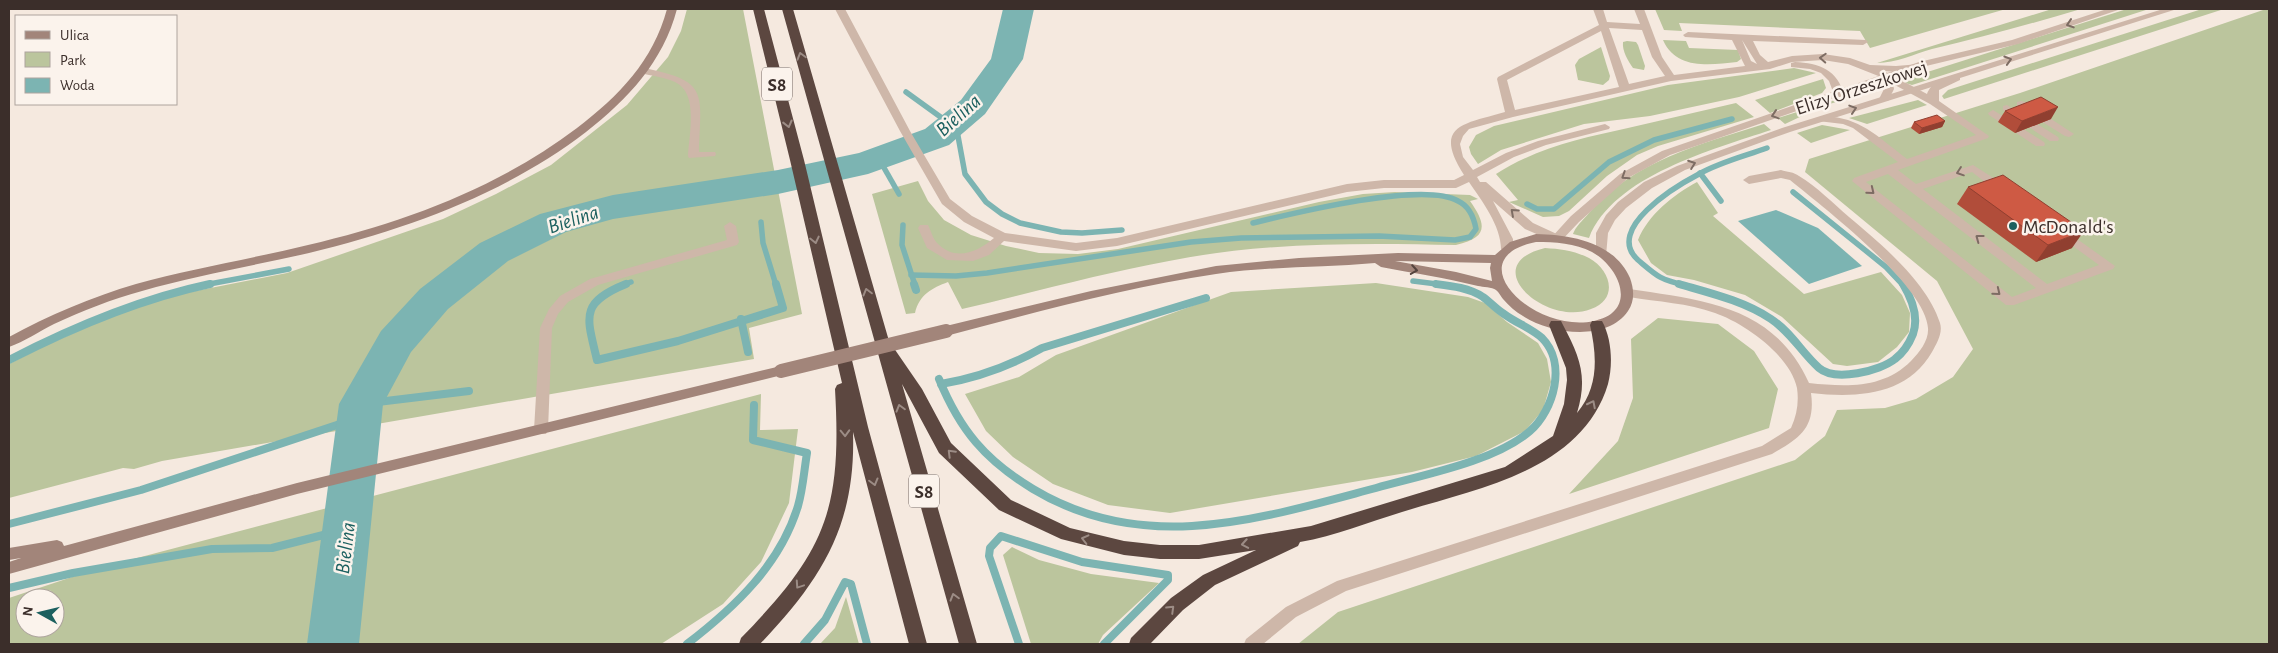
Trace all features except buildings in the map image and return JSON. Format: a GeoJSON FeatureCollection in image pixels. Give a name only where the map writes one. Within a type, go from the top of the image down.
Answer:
{"type":"FeatureCollection","features":[{"type":"Feature","properties":{"kind":"highway","name":"S8"},"geometry":{"type":"LineString","coordinates":[[758,9],[797,160],[840,350],[918,644]]}},
{"type":"Feature","properties":{"kind":"highway","name":"S8"},"geometry":{"type":"LineString","coordinates":[[788,9],[968,644]]}},
{"type":"Feature","properties":{"kind":"highway"},"geometry":{"type":"LineString","coordinates":[[1556,325],[1570,350],[1576,377],[1573,404],[1560,440]]}},
{"type":"Feature","properties":{"kind":"highway"},"geometry":{"type":"LineString","coordinates":[[880,339],[916,393],[945,448],[1005,505],[1067,534],[1124,548],[1160,552],[1199,552],[1311,532],[1510,472],[1536,458],[1560,440],[1588,412],[1596,397],[1603,365],[1603,348],[1597,325]]}},
{"type":"Feature","properties":{"kind":"highway"},"geometry":{"type":"LineString","coordinates":[[748,644],[794,592],[818,557],[832,528],[840,500],[846,439],[840,350]]}},
{"type":"Feature","properties":{"kind":"highway"},"geometry":{"type":"LineString","coordinates":[[1138,644],[1177,604],[1209,580],[1311,532]]}},
{"type":"Feature","properties":{"kind":"main road"},"geometry":{"type":"LineString","coordinates":[[9,342],[32,329],[84,306],[136,288],[202,271],[333,243],[388,228],[440,209],[513,174],[577,134],[614,104],[644,71],[661,44],[672,9]]}},
{"type":"Feature","properties":{"kind":"main road"},"geometry":{"type":"LineString","coordinates":[[1536,238],[1556,238],[1581,243],[1602,253],[1616,265],[1626,279],[1629,293],[1625,307],[1614,318],[1597,325],[1577,327],[1556,325],[1538,319],[1508,300],[1500,288],[1496,272],[1503,254],[1518,243],[1536,238]]}},
{"type":"Feature","properties":{"kind":"main road"},"geometry":{"type":"LineString","coordinates":[[9,568],[111,537],[305,486],[1091,295],[1216,270],[1299,262],[1503,254]]}},
{"type":"Feature","properties":{"kind":"main road"},"geometry":{"type":"LineString","coordinates":[[1366,260],[1456,276],[1500,288]]}},
{"type":"Feature","properties":{"kind":"main road"},"geometry":{"type":"LineString","coordinates":[[9,554],[111,537]]}},
{"type":"Feature","properties":{"kind":"street"},"geometry":{"type":"LineString","coordinates":[[840,9],[843,18],[922,162],[946,201],[968,219],[1002,236],[1076,247],[1117,242],[1347,188],[1384,184],[1456,184],[1510,155],[1542,143],[1605,127]]}},
{"type":"Feature","properties":{"kind":"street"},"geometry":{"type":"LineString","coordinates":[[1598,9],[1625,88]]}},
{"type":"Feature","properties":{"kind":"street"},"geometry":{"type":"LineString","coordinates":[[1639,9],[1656,57],[1671,78]]}},
{"type":"Feature","properties":{"kind":"street","name":"Elizy Orzeszkowej"},"geometry":{"type":"LineString","coordinates":[[1556,238],[1624,176],[1666,153],[1923,64],[2015,42],[2116,9]]}},
{"type":"Feature","properties":{"kind":"street","name":"Elizy Orzeszkowej"},"geometry":{"type":"LineString","coordinates":[[1602,253],[1602,233],[1610,218],[1622,205],[1648,186],[1681,168],[1822,119],[2172,9]]}},
{"type":"Feature","properties":{"kind":"street"},"geometry":{"type":"LineString","coordinates":[[1511,114],[1502,79],[1605,25],[1646,27]]}},
{"type":"Feature","properties":{"kind":"street"},"geometry":{"type":"LineString","coordinates":[[1688,35],[1863,42]]}},
{"type":"Feature","properties":{"kind":"street"},"geometry":{"type":"LineString","coordinates":[[1736,37],[1747,62],[1753,68]]}},
{"type":"Feature","properties":{"kind":"street"},"geometry":{"type":"LineString","coordinates":[[1747,38],[1758,60],[1766,66],[1802,65],[1819,69],[1834,79],[1838,95]]}},
{"type":"Feature","properties":{"kind":"street"},"geometry":{"type":"LineString","coordinates":[[1503,254],[1507,239],[1473,176],[1458,157],[1455,144],[1458,135],[1465,127],[1477,122],[1671,78],[1766,66],[1792,59],[1817,57],[1896,69],[1923,64]]}},
{"type":"Feature","properties":{"kind":"street"},"geometry":{"type":"LineString","coordinates":[[1863,65],[1934,102],[1984,136],[1858,181],[2010,302],[2109,266],[2053,226]]}},
{"type":"Feature","properties":{"kind":"street"},"geometry":{"type":"LineString","coordinates":[[644,71],[676,79],[688,86],[694,97],[693,156],[711,154]]}},
{"type":"Feature","properties":{"kind":"street"},"geometry":{"type":"LineString","coordinates":[[1934,102],[1931,93],[1936,86],[1966,73]]}},
{"type":"Feature","properties":{"kind":"street"},"geometry":{"type":"LineString","coordinates":[[1884,99],[1889,89],[1886,76]]}},
{"type":"Feature","properties":{"kind":"street"},"geometry":{"type":"LineString","coordinates":[[2021,104],[2069,134]]}},
{"type":"Feature","properties":{"kind":"street"},"geometry":{"type":"LineString","coordinates":[[2008,108],[2054,139]]}},
{"type":"Feature","properties":{"kind":"street"},"geometry":{"type":"LineString","coordinates":[[1993,113],[2040,144]]}},
{"type":"Feature","properties":{"kind":"street"},"geometry":{"type":"LineString","coordinates":[[1822,119],[1845,121],[1857,126],[1906,163]]}},
{"type":"Feature","properties":{"kind":"street"},"geometry":{"type":"LineString","coordinates":[[1914,188],[1973,168],[2013,197]]}},
{"type":"Feature","properties":{"kind":"street"},"geometry":{"type":"LineString","coordinates":[[1889,170],[2045,289]]}},
{"type":"Feature","properties":{"kind":"street"},"geometry":{"type":"LineString","coordinates":[[1749,180],[1781,174],[1794,177],[1898,268],[1920,295],[1934,325],[1928,350],[1909,373],[1885,386],[1845,392],[1805,388]]}},
{"type":"Feature","properties":{"kind":"street"},"geometry":{"type":"LineString","coordinates":[[1473,176],[1529,226],[1556,238]]}},
{"type":"Feature","properties":{"kind":"street"},"geometry":{"type":"LineString","coordinates":[[541,430],[546,328],[549,317],[558,304],[578,288],[594,282],[733,242],[730,226]]}},
{"type":"Feature","properties":{"kind":"street"},"geometry":{"type":"LineString","coordinates":[[924,228],[931,245],[947,256],[969,258],[985,252],[1002,236]]}},
{"type":"Feature","properties":{"kind":"street"},"geometry":{"type":"LineString","coordinates":[[1252,644],[1291,612],[1342,586],[1767,450],[1796,432],[1805,409],[1805,388],[1790,362],[1766,335],[1732,315],[1700,304],[1629,293]]}},
{"type":"Feature","properties":{"kind":"green space"},"geometry":{"type":"Polygon","coordinates":[[[687,9],[743,9],[802,314],[749,328],[754,359],[162,461],[134,469],[123,468],[9,498],[9,364],[105,319],[165,297],[287,273],[443,219],[496,194],[551,165],[627,105],[668,57],[681,31],[687,9]]]}},
{"type":"Feature","properties":{"kind":"green space"},"geometry":{"type":"Polygon","coordinates":[[[1655,9],[2006,9],[1870,48],[1860,31],[1679,23],[1682,31],[1664,30],[1655,9]]]}},
{"type":"Feature","properties":{"kind":"green space"},"geometry":{"type":"Polygon","coordinates":[[[2052,9],[2081,9],[1898,60],[1877,63],[2052,9]]]}},
{"type":"Feature","properties":{"kind":"green space"},"geometry":{"type":"Polygon","coordinates":[[[2127,9],[2149,9],[1912,85],[1899,81],[2127,9]]]}},
{"type":"Feature","properties":{"kind":"green space"},"geometry":{"type":"Polygon","coordinates":[[[2202,9],[2224,9],[1944,99],[1942,96],[1948,90],[2202,9]]]}},
{"type":"Feature","properties":{"kind":"green space"},"geometry":{"type":"Polygon","coordinates":[[[2269,9],[2269,644],[1298,644],[1338,612],[1795,460],[1825,436],[1837,410],[1885,408],[1916,399],[1953,377],[1973,349],[1937,281],[1805,172],[1809,159],[2020,93],[2269,9]]]}},
{"type":"Feature","properties":{"kind":"green space"},"geometry":{"type":"Polygon","coordinates":[[[1663,40],[1686,41],[1689,48],[1738,50],[1741,59],[1737,62],[1705,64],[1685,61],[1676,57],[1663,40]]]}},
{"type":"Feature","properties":{"kind":"green space"},"geometry":{"type":"Polygon","coordinates":[[[1623,42],[1636,42],[1638,45],[1645,66],[1644,70],[1633,68],[1629,62],[1623,45],[1623,42]]]}},
{"type":"Feature","properties":{"kind":"green space"},"geometry":{"type":"Polygon","coordinates":[[[1601,47],[1610,76],[1609,80],[1603,85],[1578,80],[1575,65],[1579,59],[1601,47]]]}},
{"type":"Feature","properties":{"kind":"green space"},"geometry":{"type":"Polygon","coordinates":[[[1794,68],[1816,73],[1739,97],[1650,116],[1584,124],[1501,150],[1478,164],[1471,154],[1469,147],[1476,135],[1494,126],[1668,85],[1794,68]]]}},
{"type":"Feature","properties":{"kind":"green space"},"geometry":{"type":"Polygon","coordinates":[[[1823,79],[1826,88],[1822,93],[1770,113],[1755,100],[1823,79]]]}},
{"type":"Feature","properties":{"kind":"green space"},"geometry":{"type":"Polygon","coordinates":[[[1864,91],[1866,93],[1823,106],[1785,124],[1778,118],[1864,91]]]}},
{"type":"Feature","properties":{"kind":"green space"},"geometry":{"type":"Polygon","coordinates":[[[1918,100],[1927,105],[1867,124],[1849,118],[1918,100]]]}},
{"type":"Feature","properties":{"kind":"green space"},"geometry":{"type":"Polygon","coordinates":[[[1736,103],[1754,117],[1658,146],[1637,155],[1607,176],[1569,211],[1559,216],[1543,217],[1509,202],[1518,200],[1496,174],[1527,157],[1560,145],[1736,103]]]}},
{"type":"Feature","properties":{"kind":"green space"},"geometry":{"type":"Polygon","coordinates":[[[1764,124],[1771,130],[1695,156],[1642,182],[1620,198],[1601,216],[1589,238],[1573,234],[1607,195],[1647,167],[1693,147],[1764,124]]]}},
{"type":"Feature","properties":{"kind":"green space"},"geometry":{"type":"Polygon","coordinates":[[[1822,125],[1850,130],[1811,143],[1797,133],[1822,125]]]}},
{"type":"Feature","properties":{"kind":"green space"},"geometry":{"type":"Polygon","coordinates":[[[918,181],[928,201],[944,220],[971,235],[1006,246],[1039,253],[1078,254],[1118,249],[1319,202],[1363,194],[1395,192],[1470,195],[1478,199],[1470,201],[1476,209],[1481,229],[1474,239],[1456,245],[1312,245],[1240,250],[1204,255],[1117,272],[962,309],[948,282],[927,293],[920,301],[915,313],[906,314],[872,194],[918,181]]]}},
{"type":"Feature","properties":{"kind":"green space"},"geometry":{"type":"Polygon","coordinates":[[[1697,182],[1718,213],[1713,216],[1804,294],[1881,272],[1902,295],[1910,313],[1909,332],[1897,347],[1878,362],[1847,366],[1833,364],[1782,317],[1745,295],[1694,280],[1667,275],[1651,263],[1638,240],[1648,222],[1662,206],[1697,182]]]}},
{"type":"Feature","properties":{"kind":"green space"},"geometry":{"type":"Polygon","coordinates":[[[1545,248],[1573,252],[1597,263],[1607,277],[1609,284],[1606,298],[1591,309],[1573,312],[1555,309],[1538,302],[1525,292],[1517,280],[1516,267],[1525,256],[1545,248]]]}},
{"type":"Feature","properties":{"kind":"green space"},"geometry":{"type":"Polygon","coordinates":[[[1376,283],[1468,297],[1485,303],[1507,322],[1538,343],[1547,359],[1551,382],[1543,410],[1525,431],[1476,456],[1412,472],[1170,513],[1108,505],[1053,484],[1013,457],[986,431],[965,394],[1019,377],[1056,355],[1231,292],[1376,283]]]}},
{"type":"Feature","properties":{"kind":"green space"},"geometry":{"type":"Polygon","coordinates":[[[1658,318],[1718,324],[1754,351],[1778,389],[1769,428],[1569,494],[1618,441],[1633,398],[1631,339],[1658,318]]]}},
{"type":"Feature","properties":{"kind":"green space"},"geometry":{"type":"Polygon","coordinates":[[[761,394],[760,430],[798,429],[789,503],[761,562],[723,604],[661,644],[9,644],[9,598],[15,596],[15,638],[65,638],[65,588],[39,588],[99,568],[761,394]]]}},
{"type":"Feature","properties":{"kind":"green space"},"geometry":{"type":"Polygon","coordinates":[[[1012,547],[1039,560],[1091,574],[1159,583],[1103,635],[1098,644],[1031,644],[1003,555],[1012,547]]]}},
{"type":"Feature","properties":{"kind":"green space"},"geometry":{"type":"Polygon","coordinates":[[[846,597],[859,644],[820,644],[835,628],[846,597]]]}},
{"type":"Feature","properties":{"kind":"water"},"geometry":{"type":"Polygon","coordinates":[[[1776,210],[1818,228],[1862,266],[1809,284],[1738,221],[1776,210]]]}},
{"type":"Feature","properties":{"kind":"waterway","name":"Bielina"},"geometry":{"type":"LineString","coordinates":[[333,644],[361,404],[396,342],[434,299],[494,252],[553,223],[613,207],[778,182],[868,163],[937,137],[973,107],[1007,59],[1018,9]]}},
{"type":"Feature","properties":{"kind":"waterway"},"geometry":{"type":"LineString","coordinates":[[906,92],[953,126],[958,136],[965,174],[986,202],[1002,214],[1020,223],[1061,232],[1082,233],[1122,230]]}},
{"type":"Feature","properties":{"kind":"waterway"},"geometry":{"type":"LineString","coordinates":[[1527,204],[1537,209],[1554,209],[1609,162],[1654,140],[1732,119]]}},
{"type":"Feature","properties":{"kind":"waterway"},"geometry":{"type":"LineString","coordinates":[[1700,173],[1715,166],[1767,148]]}},
{"type":"Feature","properties":{"kind":"waterway"},"geometry":{"type":"LineString","coordinates":[[879,159],[899,194]]}},
{"type":"Feature","properties":{"kind":"waterway"},"geometry":{"type":"LineString","coordinates":[[1684,285],[1659,276],[1638,260],[1630,248],[1630,235],[1636,222],[1647,210],[1675,188],[1700,173]]}},
{"type":"Feature","properties":{"kind":"waterway"},"geometry":{"type":"LineString","coordinates":[[1700,173],[1721,201]]}},
{"type":"Feature","properties":{"kind":"waterway"},"geometry":{"type":"LineString","coordinates":[[1793,192],[1886,267],[1903,285]]}},
{"type":"Feature","properties":{"kind":"waterway"},"geometry":{"type":"LineString","coordinates":[[912,275],[956,276],[987,273],[1191,242],[1241,238],[1379,236],[1455,240],[1470,237],[1476,229],[1470,213],[1462,203],[1441,196],[1417,195],[1327,206],[1253,223]]}},
{"type":"Feature","properties":{"kind":"waterway"},"geometry":{"type":"LineString","coordinates":[[761,222],[763,243],[776,285]]}},
{"type":"Feature","properties":{"kind":"waterway"},"geometry":{"type":"LineString","coordinates":[[903,225],[902,245],[912,275]]}},
{"type":"Feature","properties":{"kind":"waterway"},"geometry":{"type":"LineString","coordinates":[[204,285],[289,269]]}},
{"type":"Feature","properties":{"kind":"waterway"},"geometry":{"type":"LineString","coordinates":[[912,275],[915,285]]}},
{"type":"Feature","properties":{"kind":"waterway"},"geometry":{"type":"LineString","coordinates":[[1413,281],[1445,285]]}},
{"type":"Feature","properties":{"kind":"waterway"},"geometry":{"type":"LineString","coordinates":[[623,285],[631,282]]}},
{"type":"Feature","properties":{"kind":"waterway"},"geometry":{"type":"LineString","coordinates":[[9,360],[57,336],[107,315],[184,290],[210,284]]}},
{"type":"Feature","properties":{"kind":"waterway"},"geometry":{"type":"LineString","coordinates":[[626,284],[600,298],[590,313],[589,322],[597,360],[678,341],[741,321]]}},
{"type":"Feature","properties":{"kind":"waterway"},"geometry":{"type":"LineString","coordinates":[[741,321],[783,308],[776,284]]}},
{"type":"Feature","properties":{"kind":"waterway"},"geometry":{"type":"LineString","coordinates":[[914,284],[916,290]]}},
{"type":"Feature","properties":{"kind":"waterway"},"geometry":{"type":"LineString","coordinates":[[941,384],[965,429],[988,455],[1001,467],[1033,489],[1075,509],[1117,521],[1159,526],[1202,525],[1245,520],[1332,500],[1478,459],[1515,442],[1530,431],[1538,422],[1546,411],[1554,386],[1556,373],[1550,348],[1533,331],[1498,310],[1478,294],[1460,288],[1436,284]]}},
{"type":"Feature","properties":{"kind":"waterway"},"geometry":{"type":"LineString","coordinates":[[1679,284],[1726,298],[1761,313],[1785,330],[1819,368],[1836,374],[1857,373],[1879,367],[1898,357],[1908,345],[1915,328],[1915,315],[1912,302],[1903,284]]}},
{"type":"Feature","properties":{"kind":"waterway"},"geometry":{"type":"LineString","coordinates":[[941,384],[980,375],[1005,366],[1042,348],[1206,298]]}},
{"type":"Feature","properties":{"kind":"waterway"},"geometry":{"type":"LineString","coordinates":[[741,321],[748,352]]}},
{"type":"Feature","properties":{"kind":"waterway"},"geometry":{"type":"LineString","coordinates":[[939,379],[941,384]]}},
{"type":"Feature","properties":{"kind":"waterway"},"geometry":{"type":"LineString","coordinates":[[361,404],[469,391]]}},
{"type":"Feature","properties":{"kind":"waterway"},"geometry":{"type":"LineString","coordinates":[[687,644],[738,600],[768,566],[780,547],[798,506],[807,453],[753,440],[754,405]]}},
{"type":"Feature","properties":{"kind":"waterway"},"geometry":{"type":"LineString","coordinates":[[9,524],[141,490],[358,418]]}},
{"type":"Feature","properties":{"kind":"waterway"},"geometry":{"type":"LineString","coordinates":[[9,588],[73,573],[212,549],[272,548],[347,529]]}},
{"type":"Feature","properties":{"kind":"waterway"},"geometry":{"type":"LineString","coordinates":[[1019,644],[989,556],[990,548],[1001,536],[1082,562],[1168,575],[1168,580],[1104,644]]}},
{"type":"Feature","properties":{"kind":"waterway"},"geometry":{"type":"LineString","coordinates":[[804,644],[825,620],[845,582],[851,584],[867,644]]}},
{"type":"Feature","properties":{"kind":"place","name":"McDonald's"},"geometry":{"type":"Point","coordinates":[2013,226]}}]}
